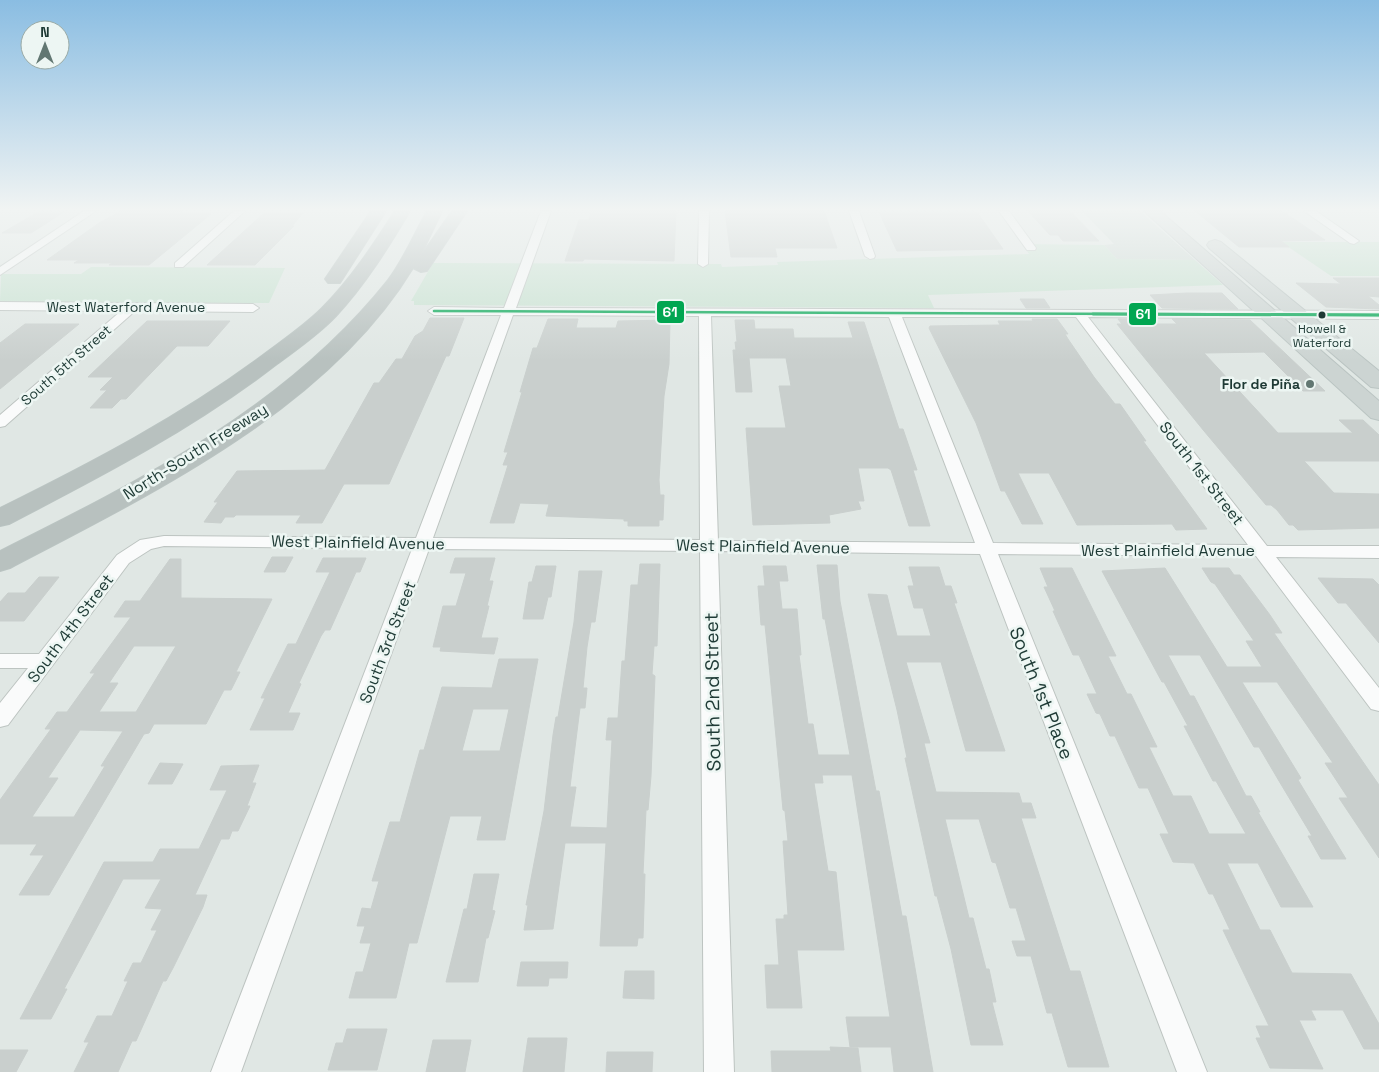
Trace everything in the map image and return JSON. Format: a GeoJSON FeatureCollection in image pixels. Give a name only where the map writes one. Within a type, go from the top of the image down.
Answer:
{"type":"FeatureCollection","features":[{"type":"Feature","properties":{"kind":"highway"},"geometry":{"type":"LineString","coordinates":[[280,352],[276,342],[320,297],[345,261]]}},
{"type":"Feature","properties":{"kind":"highway","name":"North-South Freeway"},"geometry":{"type":"LineString","coordinates":[[0,518],[148,442],[219,397],[302,337],[350,289],[369,261]]}},
{"type":"Feature","properties":{"kind":"highway","name":"North-South Freeway"},"geometry":{"type":"LineString","coordinates":[[0,562],[173,470],[238,428],[319,366],[354,331],[394,283],[407,261]]}},
{"type":"Feature","properties":{"kind":"highway"},"geometry":{"type":"LineString","coordinates":[[394,283],[420,268],[425,261]]}},
{"type":"Feature","properties":{"kind":"main road"},"geometry":{"type":"LineString","coordinates":[[1207,261],[1379,413]]}},
{"type":"Feature","properties":{"kind":"main road"},"geometry":{"type":"LineString","coordinates":[[1234,261],[1379,382]]}},
{"type":"Feature","properties":{"kind":"street"},"geometry":{"type":"LineString","coordinates":[[0,272],[16,261]]}},
{"type":"Feature","properties":{"kind":"street"},"geometry":{"type":"LineString","coordinates":[[179,265],[183,261]]}},
{"type":"Feature","properties":{"kind":"street","name":"South 3rd Street"},"geometry":{"type":"LineString","coordinates":[[226,1072],[527,261]]}},
{"type":"Feature","properties":{"kind":"street","name":"West Waterford Avenue"},"geometry":{"type":"LineString","coordinates":[[0,306],[253,308]]}},
{"type":"Feature","properties":{"kind":"street","name":"South 5th Street"},"geometry":{"type":"LineString","coordinates":[[0,423],[133,306]]}},
{"type":"Feature","properties":{"kind":"street"},"geometry":{"type":"LineString","coordinates":[[434,311],[1379,315]]}},
{"type":"Feature","properties":{"kind":"street","name":"South 2nd Street"},"geometry":{"type":"LineString","coordinates":[[705,312],[719,1072]]}},
{"type":"Feature","properties":{"kind":"street","name":"South 1st Place"},"geometry":{"type":"LineString","coordinates":[[894,313],[1192,1072]]}},
{"type":"Feature","properties":{"kind":"street","name":"South 1st Street"},"geometry":{"type":"LineString","coordinates":[[1080,314],[1379,703]]}},
{"type":"Feature","properties":{"kind":"street","name":"West Plainfield Avenue"},"geometry":{"type":"LineString","coordinates":[[146,544],[173,540],[1379,552]]}},
{"type":"Feature","properties":{"kind":"street","name":"South 4th Street"},"geometry":{"type":"LineString","coordinates":[[0,719],[120,563],[130,553],[146,544]]}},
{"type":"Feature","properties":{"kind":"street"},"geometry":{"type":"LineString","coordinates":[[0,662],[44,662]]}},
{"type":"Feature","properties":{"kind":"green space"},"geometry":{"type":"Polygon","coordinates":[[[1196,261],[1223,285],[928,295],[934,308],[414,305],[414,301],[411,301],[433,263],[721,264],[722,267],[778,265],[777,262],[1196,261]]]}},
{"type":"Feature","properties":{"kind":"green space"},"geometry":{"type":"Polygon","coordinates":[[[1309,261],[1379,261],[1379,276],[1331,276],[1309,261]]]}},
{"type":"Feature","properties":{"kind":"green space"},"geometry":{"type":"Polygon","coordinates":[[[91,267],[285,268],[269,303],[0,302],[1,274],[81,274],[91,267]]]}},
{"type":"Feature","properties":{"kind":"building"},"geometry":{"type":"Polygon","coordinates":[[[77,261],[154,261],[149,265],[74,263],[77,261]]]}},
{"type":"Feature","properties":{"kind":"building"},"geometry":{"type":"Polygon","coordinates":[[[211,261],[259,261],[255,265],[207,265],[211,261]]]}},
{"type":"Feature","properties":{"kind":"building"},"geometry":{"type":"Polygon","coordinates":[[[1333,278],[1379,278],[1379,297],[1368,296],[1379,305],[1379,309],[1326,307],[1296,283],[1341,284],[1333,278]]]}},
{"type":"Feature","properties":{"kind":"building"},"geometry":{"type":"Polygon","coordinates":[[[1222,293],[1238,309],[1162,308],[1150,295],[1222,293]]]}},
{"type":"Feature","properties":{"kind":"building"},"geometry":{"type":"Polygon","coordinates":[[[1020,299],[1044,299],[1050,308],[1026,308],[1020,299]]]}},
{"type":"Feature","properties":{"kind":"building"},"geometry":{"type":"Polygon","coordinates":[[[430,318],[464,318],[449,356],[446,356],[389,484],[344,484],[322,523],[296,523],[301,515],[236,515],[234,517],[225,517],[221,523],[204,522],[218,502],[214,502],[237,471],[325,470],[374,383],[379,383],[396,359],[402,359],[415,336],[423,331],[430,318]]]}},
{"type":"Feature","properties":{"kind":"building"},"geometry":{"type":"Polygon","coordinates":[[[548,319],[578,319],[576,328],[616,328],[618,321],[670,320],[669,364],[664,396],[659,480],[660,495],[664,495],[663,520],[659,520],[659,526],[628,526],[628,521],[624,521],[624,519],[546,516],[549,504],[520,503],[514,523],[490,523],[508,465],[503,465],[508,452],[504,452],[522,392],[520,392],[533,348],[537,348],[548,319]]]}},
{"type":"Feature","properties":{"kind":"building"},"geometry":{"type":"Polygon","coordinates":[[[1032,319],[1057,319],[1094,377],[1115,404],[1120,404],[1146,441],[1143,441],[1207,529],[1176,530],[1172,524],[1077,525],[1049,473],[1018,473],[1043,524],[1022,524],[1005,491],[1001,491],[976,423],[929,328],[930,326],[1000,325],[998,321],[1033,321],[1032,319]]]}},
{"type":"Feature","properties":{"kind":"building"},"geometry":{"type":"Polygon","coordinates":[[[1118,319],[1131,319],[1140,324],[1177,324],[1172,319],[1250,320],[1325,391],[1303,391],[1264,352],[1204,353],[1278,433],[1353,433],[1339,420],[1363,420],[1379,435],[1379,461],[1304,461],[1334,493],[1379,494],[1379,528],[1298,530],[1293,525],[1289,525],[1277,510],[1271,505],[1266,505],[1204,431],[1117,324],[1122,324],[1118,319]]]}},
{"type":"Feature","properties":{"kind":"building"},"geometry":{"type":"Polygon","coordinates":[[[735,320],[754,320],[755,329],[793,329],[794,338],[853,338],[848,322],[864,322],[899,429],[903,429],[917,470],[913,470],[930,526],[909,526],[891,470],[888,468],[858,468],[864,501],[858,501],[861,509],[829,515],[830,523],[753,525],[746,428],[786,428],[779,386],[791,386],[786,358],[749,358],[752,392],[736,392],[733,350],[736,350],[735,342],[737,342],[735,320]]]}},
{"type":"Feature","properties":{"kind":"building"},"geometry":{"type":"Polygon","coordinates":[[[147,321],[230,321],[208,346],[177,346],[126,399],[121,399],[112,408],[90,408],[107,390],[100,390],[113,377],[88,377],[147,321]]]}},
{"type":"Feature","properties":{"kind":"building"},"geometry":{"type":"Polygon","coordinates":[[[25,324],[79,324],[0,389],[0,343],[25,324]]]}},
{"type":"Feature","properties":{"kind":"building"},"geometry":{"type":"Polygon","coordinates":[[[272,557],[293,557],[285,572],[264,572],[272,557]]]}},
{"type":"Feature","properties":{"kind":"building"},"geometry":{"type":"Polygon","coordinates":[[[323,558],[366,558],[360,572],[356,572],[330,630],[325,630],[321,636],[299,683],[301,684],[288,713],[300,713],[293,730],[250,730],[265,698],[261,698],[288,644],[296,644],[330,572],[316,572],[323,558]]]}},
{"type":"Feature","properties":{"kind":"building"},"geometry":{"type":"Polygon","coordinates":[[[455,558],[495,558],[489,581],[493,581],[487,606],[489,606],[481,638],[498,638],[494,654],[440,651],[441,647],[433,647],[443,606],[456,606],[466,573],[450,573],[455,558]]]}},
{"type":"Feature","properties":{"kind":"building"},"geometry":{"type":"Polygon","coordinates":[[[170,559],[181,559],[181,598],[272,599],[236,672],[240,672],[231,690],[224,690],[206,724],[154,724],[149,733],[144,734],[49,895],[19,895],[44,855],[30,855],[37,844],[0,844],[0,800],[51,729],[45,729],[57,712],[67,712],[95,673],[90,673],[131,617],[114,617],[125,601],[140,601],[170,559]],[[134,646],[109,683],[118,683],[99,712],[136,712],[176,646],[134,646]],[[80,730],[48,778],[58,778],[32,817],[74,817],[105,766],[101,766],[123,731],[80,730]]]}},
{"type":"Feature","properties":{"kind":"building"},"geometry":{"type":"Polygon","coordinates":[[[640,564],[660,564],[657,646],[654,646],[652,674],[655,676],[651,776],[648,810],[646,810],[643,874],[645,874],[643,938],[638,938],[637,946],[600,946],[606,843],[565,843],[553,929],[524,930],[528,905],[526,905],[544,811],[553,735],[556,717],[558,717],[574,622],[579,571],[602,571],[595,622],[591,622],[587,647],[583,688],[587,688],[585,708],[580,708],[570,787],[576,787],[570,827],[607,828],[612,740],[606,740],[608,718],[618,718],[622,661],[625,661],[631,585],[638,585],[640,564]]]}},
{"type":"Feature","properties":{"kind":"building"},"geometry":{"type":"Polygon","coordinates":[[[817,565],[837,565],[840,601],[876,791],[879,791],[902,916],[906,916],[933,1072],[894,1072],[891,1047],[850,1047],[846,1017],[890,1017],[852,775],[822,775],[823,783],[814,783],[828,871],[836,872],[844,950],[797,950],[802,1008],[767,1008],[765,965],[779,965],[776,919],[784,919],[784,915],[788,915],[783,841],[788,841],[785,811],[783,810],[765,625],[761,625],[758,586],[765,586],[763,566],[786,566],[788,581],[779,581],[782,609],[797,609],[801,655],[799,655],[808,724],[813,724],[818,755],[850,755],[825,619],[823,619],[817,565]]]}},
{"type":"Feature","properties":{"kind":"building"},"geometry":{"type":"Polygon","coordinates":[[[536,566],[556,566],[551,597],[548,597],[543,619],[523,619],[529,582],[532,582],[536,566]]]}},
{"type":"Feature","properties":{"kind":"building"},"geometry":{"type":"Polygon","coordinates":[[[909,567],[939,567],[945,586],[951,586],[957,603],[954,603],[1005,751],[966,751],[941,662],[906,662],[930,743],[924,743],[936,792],[1019,793],[1022,803],[1031,803],[1036,818],[1021,818],[1070,971],[1080,971],[1109,1067],[1068,1067],[1052,1013],[1047,1013],[1031,956],[1017,956],[1012,941],[1026,941],[1016,908],[1010,908],[996,863],[992,862],[979,819],[945,819],[969,918],[973,918],[986,969],[989,969],[996,1002],[992,1002],[1003,1045],[971,1045],[951,949],[937,896],[935,896],[905,758],[907,758],[897,710],[868,594],[887,595],[897,636],[931,636],[923,608],[914,608],[908,586],[914,586],[909,567]]]}},
{"type":"Feature","properties":{"kind":"building"},"geometry":{"type":"Polygon","coordinates":[[[1040,568],[1072,568],[1116,656],[1108,656],[1127,694],[1131,694],[1157,747],[1149,747],[1173,796],[1191,796],[1209,834],[1246,834],[1216,781],[1213,781],[1184,726],[1188,726],[1102,571],[1165,568],[1227,667],[1262,667],[1246,641],[1254,641],[1202,568],[1229,568],[1234,575],[1240,575],[1270,615],[1282,633],[1274,633],[1379,785],[1379,858],[1339,798],[1348,798],[1325,763],[1333,763],[1277,682],[1242,682],[1301,778],[1298,780],[1346,859],[1321,859],[1308,836],[1312,836],[1259,747],[1254,747],[1200,655],[1168,655],[1190,696],[1194,696],[1246,796],[1251,796],[1260,812],[1258,812],[1313,907],[1281,907],[1258,863],[1227,863],[1260,930],[1270,930],[1292,973],[1351,974],[1379,1024],[1379,1049],[1364,1049],[1343,1010],[1311,1010],[1316,1020],[1299,1020],[1323,1069],[1270,1068],[1256,1038],[1261,1038],[1256,1026],[1269,1026],[1223,930],[1230,930],[1213,894],[1209,894],[1194,863],[1173,862],[1160,834],[1169,834],[1148,788],[1139,788],[1115,736],[1110,736],[1100,714],[1096,713],[1087,694],[1097,694],[1079,655],[1073,655],[1053,611],[1055,611],[1044,587],[1048,587],[1040,568]]]}},
{"type":"Feature","properties":{"kind":"building"},"geometry":{"type":"Polygon","coordinates":[[[39,577],[59,577],[24,621],[0,621],[0,602],[8,593],[25,593],[39,577]]]}},
{"type":"Feature","properties":{"kind":"building"},"geometry":{"type":"Polygon","coordinates":[[[1318,578],[1373,579],[1379,585],[1379,643],[1346,603],[1338,603],[1318,578]]]}},
{"type":"Feature","properties":{"kind":"building"},"geometry":{"type":"Polygon","coordinates":[[[499,659],[538,659],[505,840],[477,840],[482,816],[450,816],[417,943],[409,943],[396,998],[349,998],[356,972],[363,972],[371,943],[360,943],[365,926],[357,926],[362,908],[371,909],[379,881],[372,881],[390,822],[400,822],[420,750],[424,750],[442,687],[492,688],[499,659]],[[473,709],[462,751],[500,751],[509,709],[473,709]]]}},
{"type":"Feature","properties":{"kind":"building"},"geometry":{"type":"Polygon","coordinates":[[[160,763],[183,764],[172,784],[148,784],[160,763]]]}},
{"type":"Feature","properties":{"kind":"building"},"geometry":{"type":"Polygon","coordinates":[[[259,765],[252,783],[256,783],[247,806],[250,806],[238,831],[232,831],[229,839],[221,839],[195,895],[207,895],[203,907],[166,981],[163,981],[136,1041],[132,1041],[118,1072],[74,1072],[89,1042],[84,1042],[97,1016],[112,1016],[128,981],[124,981],[133,963],[141,963],[157,930],[151,930],[162,909],[145,908],[161,879],[123,879],[64,989],[67,989],[51,1019],[20,1019],[104,862],[153,862],[160,849],[199,849],[227,790],[210,790],[221,766],[259,765]]]}},
{"type":"Feature","properties":{"kind":"building"},"geometry":{"type":"Polygon","coordinates":[[[474,874],[499,874],[492,910],[495,911],[488,938],[486,938],[478,982],[446,982],[464,909],[467,909],[474,874]]]}},
{"type":"Feature","properties":{"kind":"building"},"geometry":{"type":"Polygon","coordinates":[[[521,962],[568,962],[567,978],[549,978],[548,986],[517,986],[521,962]]]}},
{"type":"Feature","properties":{"kind":"building"},"geometry":{"type":"Polygon","coordinates":[[[625,971],[654,971],[654,999],[623,998],[625,971]]]}},
{"type":"Feature","properties":{"kind":"building"},"geometry":{"type":"Polygon","coordinates":[[[347,1029],[387,1029],[377,1070],[328,1070],[336,1043],[343,1043],[347,1029]]]}},
{"type":"Feature","properties":{"kind":"building"},"geometry":{"type":"Polygon","coordinates":[[[528,1038],[567,1038],[564,1072],[523,1072],[528,1038]]]}},
{"type":"Feature","properties":{"kind":"building"},"geometry":{"type":"Polygon","coordinates":[[[433,1040],[471,1040],[465,1072],[426,1072],[433,1040]]]}},
{"type":"Feature","properties":{"kind":"building"},"geometry":{"type":"Polygon","coordinates":[[[830,1047],[858,1048],[861,1072],[772,1072],[771,1051],[831,1051],[830,1047]]]}},
{"type":"Feature","properties":{"kind":"building"},"geometry":{"type":"Polygon","coordinates":[[[0,1050],[28,1050],[16,1072],[0,1072],[0,1050]]]}},
{"type":"Feature","properties":{"kind":"building"},"geometry":{"type":"Polygon","coordinates":[[[607,1052],[653,1052],[652,1072],[606,1072],[607,1052]]]}},
{"type":"Feature","properties":{"kind":"transit line","name":"61"},"geometry":{"type":"LineString","coordinates":[[434,311],[1379,315]]}},
{"type":"Feature","properties":{"kind":"place","name":"Howell & Waterford"},"geometry":{"type":"Point","coordinates":[1322,315]}},
{"type":"Feature","properties":{"kind":"place","name":"Flor de Piña"},"geometry":{"type":"Point","coordinates":[1310,384]}}]}
